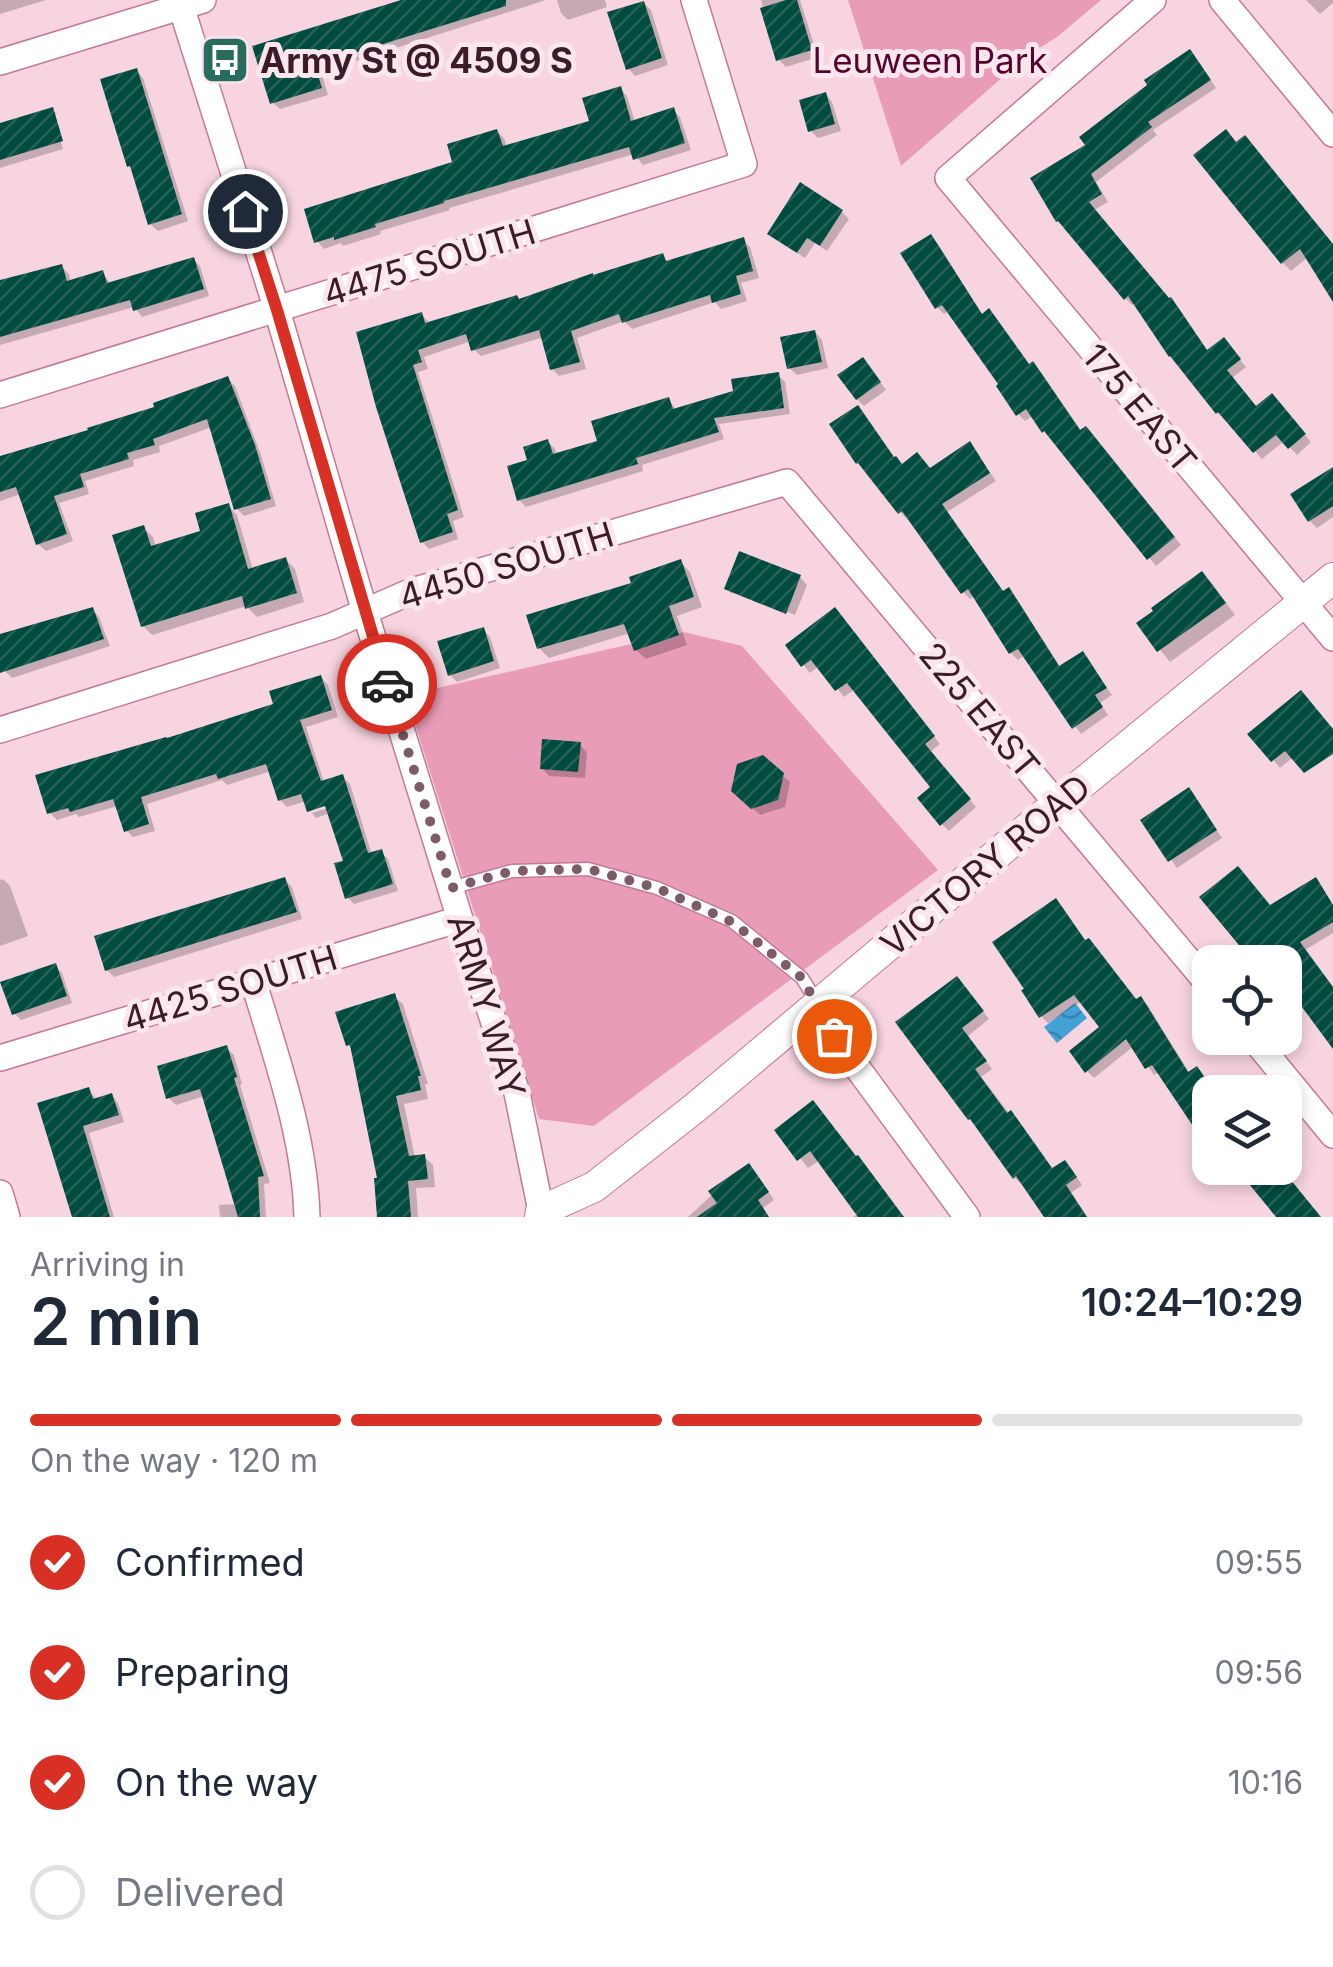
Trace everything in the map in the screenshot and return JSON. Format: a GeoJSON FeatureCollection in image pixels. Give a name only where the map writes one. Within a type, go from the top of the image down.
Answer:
{"type":"FeatureCollection","features":[{"type":"Feature","properties":{"kind":"street","name":"4475 SOUTH"},"geometry":{"type":"LineString","coordinates":[[0,396],[744,164],[694,0]]}},
{"type":"Feature","properties":{"kind":"street","name":"175 EAST"},"geometry":{"type":"LineString","coordinates":[[1154,0],[948,178],[1333,638]]}},
{"type":"Feature","properties":{"kind":"street"},"geometry":{"type":"LineString","coordinates":[[1222,0],[1333,134]]}},
{"type":"Feature","properties":{"kind":"street"},"geometry":{"type":"LineString","coordinates":[[0,62],[188,2]]}},
{"type":"Feature","properties":{"kind":"street","name":"ARMY WAY"},"geometry":{"type":"LineString","coordinates":[[188,2],[365,612],[517,1094],[540,1214]]}},
{"type":"Feature","properties":{"kind":"street","name":"4450 SOUTH"},"geometry":{"type":"LineString","coordinates":[[0,730],[332,626],[412,591],[787,482]]}},
{"type":"Feature","properties":{"kind":"street","name":"225 EAST"},"geometry":{"type":"LineString","coordinates":[[787,482],[1192,964]]}},
{"type":"Feature","properties":{"kind":"street","name":"VICTORY ROAD"},"geometry":{"type":"LineString","coordinates":[[540,1214],[594,1187],[696,1107],[1333,578]]}},
{"type":"Feature","properties":{"kind":"street","name":"4425 SOUTH"},"geometry":{"type":"LineString","coordinates":[[0,1058],[460,918]]}},
{"type":"Feature","properties":{"kind":"street"},"geometry":{"type":"LineString","coordinates":[[253,980],[289,1102],[307,1217]]}},
{"type":"Feature","properties":{"kind":"street"},"geometry":{"type":"LineString","coordinates":[[818,1004],[834,1036],[967,1217]]}},
{"type":"Feature","properties":{"kind":"street"},"geometry":{"type":"LineString","coordinates":[[1266,1055],[1333,1135]]}},
{"type":"Feature","properties":{"kind":"street"},"geometry":{"type":"LineString","coordinates":[[0,1193],[6,1217]]}},
{"type":"Feature","properties":{"kind":"lane"},"geometry":{"type":"LineString","coordinates":[[451,888],[512,871],[588,869],[657,888],[732,922],[802,978],[818,1004]]}},
{"type":"Feature","properties":{"kind":"green space","name":"Leuween Park"},"geometry":{"type":"Polygon","coordinates":[[[848,0],[1101,0],[1057,37],[1028,55],[901,166],[848,0]]]}},
{"type":"Feature","properties":{"kind":"green space"},"geometry":{"type":"Polygon","coordinates":[[[684,632],[742,646],[938,870],[594,1126],[539,1119],[406,695],[684,632]]]}},
{"type":"Feature","properties":{"kind":"water"},"geometry":{"type":"Polygon","coordinates":[[[1075,1003],[1087,1018],[1057,1043],[1044,1027],[1075,1003]]]}},
{"type":"Feature","properties":{"kind":"building"},"geometry":{"type":"Polygon","coordinates":[[[401,0],[506,0],[506,6],[315,65],[322,88],[270,104],[252,46],[401,0]]]}},
{"type":"Feature","properties":{"kind":"building"},"geometry":{"type":"Polygon","coordinates":[[[797,0],[812,50],[776,61],[760,8],[797,0]]]}},
{"type":"Feature","properties":{"kind":"building"},"geometry":{"type":"Polygon","coordinates":[[[644,1],[662,58],[626,70],[607,12],[644,1]]]}},
{"type":"Feature","properties":{"kind":"building"},"geometry":{"type":"Polygon","coordinates":[[[1190,49],[1211,80],[1148,122],[1152,127],[1091,174],[1102,194],[1089,202],[1171,297],[1207,350],[1224,337],[1241,359],[1227,370],[1256,406],[1272,393],[1306,434],[1288,449],[1276,435],[1253,453],[1169,357],[1128,296],[1124,300],[1056,222],[1030,178],[1085,145],[1079,137],[1147,85],[1144,80],[1190,49]]]}},
{"type":"Feature","properties":{"kind":"building"},"geometry":{"type":"Polygon","coordinates":[[[137,68],[182,214],[148,225],[100,79],[137,68]]]}},
{"type":"Feature","properties":{"kind":"building"},"geometry":{"type":"Polygon","coordinates":[[[621,86],[631,121],[674,107],[685,143],[633,160],[629,147],[314,243],[304,209],[452,162],[447,144],[497,129],[503,146],[589,121],[582,98],[621,86]]]}},
{"type":"Feature","properties":{"kind":"building"},"geometry":{"type":"Polygon","coordinates":[[[826,92],[835,124],[808,132],[799,100],[826,92]]]}},
{"type":"Feature","properties":{"kind":"building"},"geometry":{"type":"Polygon","coordinates":[[[53,107],[63,141],[0,160],[0,123],[53,107]]]}},
{"type":"Feature","properties":{"kind":"building"},"geometry":{"type":"Polygon","coordinates":[[[1226,129],[1236,142],[1245,135],[1333,244],[1333,302],[1300,249],[1281,264],[1193,155],[1226,129]]]}},
{"type":"Feature","properties":{"kind":"building"},"geometry":{"type":"Polygon","coordinates":[[[800,182],[843,210],[820,246],[807,238],[797,253],[767,234],[800,182]]]}},
{"type":"Feature","properties":{"kind":"building"},"geometry":{"type":"Polygon","coordinates":[[[931,234],[982,314],[989,308],[1029,364],[1033,361],[1080,430],[1086,426],[1175,537],[1147,560],[1026,409],[1016,416],[942,305],[935,309],[900,253],[931,234]]]}},
{"type":"Feature","properties":{"kind":"building"},"geometry":{"type":"Polygon","coordinates":[[[744,237],[753,271],[736,276],[741,294],[712,303],[710,295],[622,323],[619,314],[571,331],[580,362],[550,370],[539,330],[471,351],[466,334],[418,350],[422,362],[413,365],[458,510],[447,514],[453,532],[420,543],[356,332],[422,312],[425,323],[517,295],[519,299],[663,253],[666,261],[744,237]]]}},
{"type":"Feature","properties":{"kind":"building"},"geometry":{"type":"Polygon","coordinates":[[[194,257],[204,289],[133,311],[130,300],[0,337],[0,280],[62,264],[67,281],[103,270],[107,283],[194,257]]]}},
{"type":"Feature","properties":{"kind":"building"},"geometry":{"type":"Polygon","coordinates":[[[815,330],[822,362],[787,369],[780,337],[815,330]]]}},
{"type":"Feature","properties":{"kind":"building"},"geometry":{"type":"Polygon","coordinates":[[[863,357],[881,382],[856,400],[837,375],[863,357]]]}},
{"type":"Feature","properties":{"kind":"building"},"geometry":{"type":"Polygon","coordinates":[[[779,372],[784,408],[714,418],[719,432],[636,458],[638,464],[517,501],[507,466],[527,460],[523,447],[548,439],[553,454],[597,441],[591,421],[669,397],[673,409],[733,391],[731,379],[779,372]]]}},
{"type":"Feature","properties":{"kind":"building"},"geometry":{"type":"Polygon","coordinates":[[[228,376],[271,499],[234,510],[207,419],[153,439],[155,445],[127,453],[129,459],[80,474],[84,487],[54,496],[67,534],[36,545],[16,487],[0,492],[0,456],[154,407],[153,403],[228,376]]]}},
{"type":"Feature","properties":{"kind":"building"},"geometry":{"type":"Polygon","coordinates":[[[858,405],[902,464],[917,452],[930,468],[970,441],[990,473],[942,504],[1003,591],[1009,587],[1059,666],[1083,651],[1107,688],[1095,695],[1103,707],[1072,729],[1018,649],[1009,654],[968,589],[961,594],[902,511],[898,514],[856,464],[829,424],[858,405]]]}},
{"type":"Feature","properties":{"kind":"building"},"geometry":{"type":"Polygon","coordinates":[[[1333,467],[1333,506],[1308,522],[1290,494],[1333,467]]]}},
{"type":"Feature","properties":{"kind":"building"},"geometry":{"type":"Polygon","coordinates":[[[229,503],[248,569],[286,557],[297,593],[245,609],[242,596],[141,627],[112,535],[144,525],[151,546],[200,531],[195,513],[229,503]]]}},
{"type":"Feature","properties":{"kind":"building"},"geometry":{"type":"Polygon","coordinates":[[[739,551],[801,575],[786,614],[724,589],[739,551]]]}},
{"type":"Feature","properties":{"kind":"building"},"geometry":{"type":"Polygon","coordinates":[[[681,559],[694,597],[669,606],[679,635],[634,651],[624,624],[537,649],[526,615],[631,583],[629,577],[681,559]]]}},
{"type":"Feature","properties":{"kind":"building"},"geometry":{"type":"Polygon","coordinates":[[[1202,571],[1226,603],[1157,652],[1136,623],[1202,571]]]}},
{"type":"Feature","properties":{"kind":"building"},"geometry":{"type":"Polygon","coordinates":[[[93,607],[104,639],[0,673],[0,634],[93,607]]]}},
{"type":"Feature","properties":{"kind":"building"},"geometry":{"type":"Polygon","coordinates":[[[835,607],[935,736],[925,744],[971,799],[940,826],[917,798],[930,787],[847,683],[835,691],[811,660],[801,667],[785,645],[835,607]]]}},
{"type":"Feature","properties":{"kind":"building"},"geometry":{"type":"Polygon","coordinates":[[[484,627],[494,661],[448,676],[437,641],[484,627]]]}},
{"type":"Feature","properties":{"kind":"building"},"geometry":{"type":"Polygon","coordinates":[[[321,675],[332,710],[300,720],[321,781],[343,774],[368,853],[382,849],[393,884],[345,899],[334,863],[343,861],[325,806],[307,812],[301,794],[278,801],[266,764],[218,779],[216,774],[141,797],[149,824],[124,832],[113,799],[70,812],[68,808],[47,814],[35,775],[273,704],[269,691],[321,675]]]}},
{"type":"Feature","properties":{"kind":"building"},"geometry":{"type":"Polygon","coordinates":[[[1301,690],[1333,729],[1333,754],[1304,773],[1285,751],[1271,762],[1247,734],[1301,690]]]}},
{"type":"Feature","properties":{"kind":"building"},"geometry":{"type":"Polygon","coordinates":[[[542,739],[581,742],[578,772],[540,769],[542,739]]]}},
{"type":"Feature","properties":{"kind":"building"},"geometry":{"type":"Polygon","coordinates":[[[763,755],[784,773],[778,800],[751,809],[731,791],[737,764],[763,755]]]}},
{"type":"Feature","properties":{"kind":"building"},"geometry":{"type":"Polygon","coordinates":[[[1189,787],[1217,830],[1168,862],[1140,820],[1189,787]]]}},
{"type":"Feature","properties":{"kind":"building"},"geometry":{"type":"Polygon","coordinates":[[[1238,866],[1270,905],[1316,877],[1333,905],[1333,922],[1300,942],[1333,987],[1333,1049],[1302,1007],[1302,945],[1239,945],[1199,897],[1238,866]]]}},
{"type":"Feature","properties":{"kind":"building"},"geometry":{"type":"Polygon","coordinates":[[[285,877],[297,912],[105,971],[94,936],[285,877]]]}},
{"type":"Feature","properties":{"kind":"building"},"geometry":{"type":"Polygon","coordinates":[[[1056,898],[1085,940],[1089,938],[1136,999],[1141,996],[1188,1072],[1197,1066],[1203,1075],[1192,1075],[1192,1125],[1152,1065],[1145,1069],[1126,1039],[1085,1073],[1069,1051],[1099,1027],[1074,995],[1039,1018],[992,942],[1056,898]]]}},
{"type":"Feature","properties":{"kind":"building"},"geometry":{"type":"Polygon","coordinates":[[[56,963],[67,996],[12,1015],[0,982],[56,963]]]}},
{"type":"Feature","properties":{"kind":"building"},"geometry":{"type":"Polygon","coordinates":[[[957,976],[984,1011],[962,1028],[987,1061],[975,1069],[1007,1113],[1011,1110],[1052,1168],[1065,1160],[1077,1177],[1066,1185],[1087,1217],[1044,1217],[895,1022],[957,976]]]}},
{"type":"Feature","properties":{"kind":"building"},"geometry":{"type":"Polygon","coordinates":[[[395,993],[421,1076],[421,1090],[396,1096],[409,1156],[425,1154],[428,1179],[408,1181],[411,1217],[377,1217],[377,1178],[350,1045],[346,1046],[335,1012],[395,993]]]}},
{"type":"Feature","properties":{"kind":"building"},"geometry":{"type":"Polygon","coordinates":[[[227,1045],[264,1176],[258,1177],[260,1217],[238,1217],[200,1089],[166,1099],[157,1066],[227,1045]]]}},
{"type":"Feature","properties":{"kind":"building"},"geometry":{"type":"Polygon","coordinates":[[[89,1087],[93,1099],[112,1093],[119,1115],[83,1126],[110,1217],[72,1217],[37,1103],[89,1087]]]}},
{"type":"Feature","properties":{"kind":"building"},"geometry":{"type":"Polygon","coordinates":[[[813,1100],[904,1217],[858,1217],[810,1151],[797,1161],[774,1130],[813,1100]]]}},
{"type":"Feature","properties":{"kind":"building"},"geometry":{"type":"Polygon","coordinates":[[[749,1163],[769,1192],[758,1200],[769,1217],[697,1217],[717,1203],[708,1191],[749,1163]]]}},
{"type":"Feature","properties":{"kind":"building"},"geometry":{"type":"Polygon","coordinates":[[[1250,1185],[1295,1185],[1321,1217],[1276,1217],[1250,1185]]]}},
{"type":"Feature","properties":{"kind":"way so far"},"geometry":{"type":"LineString","coordinates":[[387,684],[451,888],[512,871],[588,869],[657,888],[732,922],[802,978],[834,1036]]}},
{"type":"Feature","properties":{"kind":"place","name":"Army St @ 4509 S"},"geometry":{"type":"Point","coordinates":[225,60]}},
{"type":"Feature","properties":{"kind":"route"},"geometry":{"type":"LineString","coordinates":[[245,211],[387,684]]}}]}
